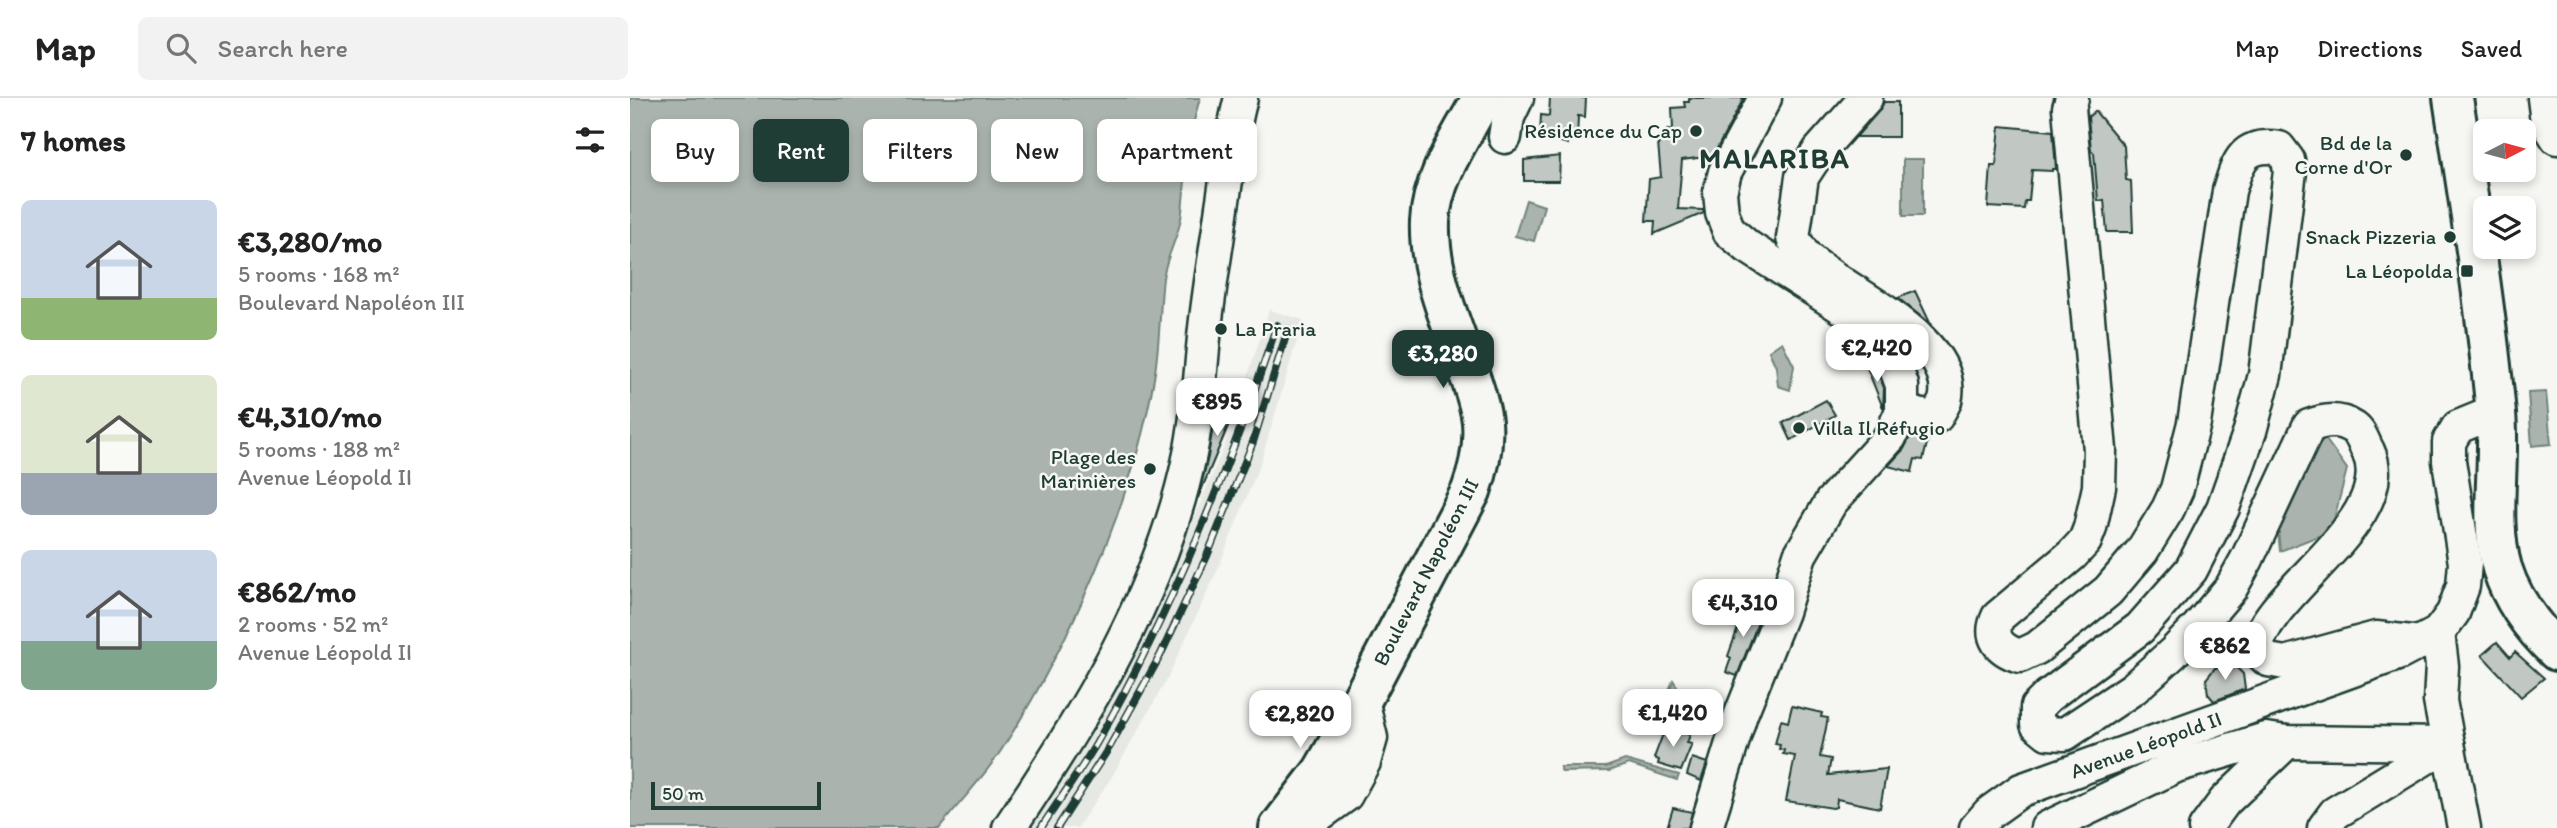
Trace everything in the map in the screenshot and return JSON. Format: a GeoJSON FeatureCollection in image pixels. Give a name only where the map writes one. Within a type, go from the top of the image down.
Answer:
{"type":"FeatureCollection","features":[{"type":"Feature","properties":{"kind":"main road","name":"Boulevard Napoléon III"},"geometry":{"type":"LineString","coordinates":[[1282,824],[1322,772],[1471,491],[1479,468],[1482,422],[1477,397],[1440,288],[1431,251],[1430,219],[1435,192],[1447,164],[1482,98]]}},
{"type":"Feature","properties":{"kind":"main road"},"geometry":{"type":"LineString","coordinates":[[2453,98],[2496,416],[2496,507],[2502,566],[2511,591],[2523,611],[2541,636],[2557,651]]}},
{"type":"Feature","properties":{"kind":"street"},"geometry":{"type":"LineString","coordinates":[[1009,828],[1067,740],[1127,632],[1147,589],[1171,524],[1187,471],[1194,434],[1208,303],[1231,146],[1241,98]]}},
{"type":"Feature","properties":{"kind":"street"},"geometry":{"type":"LineString","coordinates":[[1505,137],[1508,117],[1517,98]]}},
{"type":"Feature","properties":{"kind":"street"},"geometry":{"type":"LineString","coordinates":[[1706,828],[1741,714],[1782,612],[1800,555],[1831,502],[1890,437],[1902,411],[1902,385],[1886,342],[1860,319],[1748,247],[1730,231],[1722,213],[1720,192],[1725,172],[1765,98]]}},
{"type":"Feature","properties":{"kind":"street"},"geometry":{"type":"LineString","coordinates":[[1866,98],[1819,151],[1802,177],[1794,238],[1805,256],[1891,314],[1937,359],[1945,382],[1945,401],[1937,416],[1926,417],[1902,411]]}},
{"type":"Feature","properties":{"kind":"street"},"geometry":{"type":"LineString","coordinates":[[2071,98],[2069,108],[2100,450],[2099,487],[2085,541],[1998,617],[1993,627],[1996,642],[2008,652],[2020,656],[2037,648],[2108,590],[2142,551],[2168,509],[2194,423],[2229,191],[2238,163],[2252,150],[2264,145],[2279,148],[2288,160],[2290,171],[2264,375],[2250,431],[2223,508],[2191,570],[2140,628],[2048,695],[2037,707],[2037,724],[2048,733],[2065,734],[2134,688],[2173,653],[2231,588],[2309,426],[2325,420],[2345,422],[2358,430],[2371,464],[2368,494],[2357,518],[2277,610],[2258,639],[2256,649],[2268,660],[2286,663],[2376,638],[2429,638],[2453,613],[2463,586],[2465,564],[2449,461],[2449,442],[2458,427],[2480,418],[2496,416]]}},
{"type":"Feature","properties":{"kind":"street"},"geometry":{"type":"LineString","coordinates":[[2544,98],[2547,122],[2557,138]]}},
{"type":"Feature","properties":{"kind":"street"},"geometry":{"type":"LineString","coordinates":[[2429,638],[2442,666],[2440,701],[2464,828]]}},
{"type":"Feature","properties":{"kind":"street","name":"Avenue Léopold II"},"geometry":{"type":"LineString","coordinates":[[1976,828],[1989,813],[2021,790],[2400,653],[2429,638]]}},
{"type":"Feature","properties":{"kind":"street"},"geometry":{"type":"LineString","coordinates":[[2047,828],[2176,766],[2266,738],[2287,742],[2448,744]]}},
{"type":"Feature","properties":{"kind":"street"},"geometry":{"type":"LineString","coordinates":[[2205,828],[2225,801],[2287,742]]}},
{"type":"Feature","properties":{"kind":"street"},"geometry":{"type":"LineString","coordinates":[[2325,828],[2335,813],[2448,744]]}},
{"type":"Feature","properties":{"kind":"shaded area"},"geometry":{"type":"Polygon","coordinates":[[[630,98],[1200,98],[1195,119],[1097,119],[1097,182],[1185,182],[1181,221],[1163,278],[1153,384],[1130,478],[1094,573],[1051,665],[1027,708],[980,779],[939,828],[630,828],[630,98]]]}},
{"type":"Feature","properties":{"kind":"shaded area"},"geometry":{"type":"Polygon","coordinates":[[[1903,159],[1923,159],[1923,216],[1903,216],[1903,159]]]}},
{"type":"Feature","properties":{"kind":"shaded area"},"geometry":{"type":"Polygon","coordinates":[[[1526,200],[1544,206],[1534,241],[1515,236],[1526,200]]]}},
{"type":"Feature","properties":{"kind":"shaded area"},"geometry":{"type":"Polygon","coordinates":[[[1269,310],[1303,320],[1261,461],[1217,571],[1167,679],[1111,778],[1077,828],[1024,828],[1109,689],[1178,556],[1229,435],[1269,310]]]}},
{"type":"Feature","properties":{"kind":"shaded area"},"geometry":{"type":"Polygon","coordinates":[[[1782,342],[1794,366],[1790,390],[1778,386],[1776,367],[1769,351],[1782,342]]]}},
{"type":"Feature","properties":{"kind":"shaded area"},"geometry":{"type":"Polygon","coordinates":[[[2546,392],[2551,444],[2532,446],[2528,393],[2546,392]]]}},
{"type":"Feature","properties":{"kind":"shaded area"},"geometry":{"type":"Polygon","coordinates":[[[2324,437],[2347,469],[2331,531],[2280,551],[2278,530],[2300,463],[2324,437]]]}},
{"type":"Feature","properties":{"kind":"shaded area"},"geometry":{"type":"Polygon","coordinates":[[[1673,680],[1691,708],[1688,713],[1678,710],[1675,715],[1662,710],[1673,680]]]}},
{"type":"Feature","properties":{"kind":"shaded area"},"geometry":{"type":"Polygon","coordinates":[[[1625,760],[1679,775],[1677,780],[1629,764],[1609,771],[1562,772],[1560,767],[1606,767],[1625,760]]]}},
{"type":"Feature","properties":{"kind":"building"},"geometry":{"type":"Polygon","coordinates":[[[1550,98],[1586,98],[1585,117],[1578,116],[1577,139],[1569,138],[1568,144],[1540,136],[1541,115],[1549,116],[1550,98]]]}},
{"type":"Feature","properties":{"kind":"building","name":"Résidence du Cap"},"geometry":{"type":"Polygon","coordinates":[[[1689,98],[1744,98],[1713,156],[1682,160],[1678,209],[1703,210],[1704,213],[1654,234],[1655,221],[1646,221],[1649,179],[1661,177],[1658,143],[1667,142],[1667,130],[1673,129],[1672,108],[1685,107],[1684,102],[1689,102],[1689,98]]]}},
{"type":"Feature","properties":{"kind":"building"},"geometry":{"type":"Polygon","coordinates":[[[1884,102],[1898,102],[1898,137],[1856,137],[1880,110],[1884,102]]]}},
{"type":"Feature","properties":{"kind":"building"},"geometry":{"type":"Polygon","coordinates":[[[2095,111],[2124,146],[2126,180],[2131,181],[2133,232],[2107,232],[2104,200],[2098,201],[2094,153],[2091,150],[2088,117],[2095,111]]]}},
{"type":"Feature","properties":{"kind":"building"},"geometry":{"type":"Polygon","coordinates":[[[2000,126],[2053,131],[2056,169],[2032,170],[2029,201],[2025,201],[2024,209],[1988,207],[1991,166],[1996,166],[2000,126]]]}},
{"type":"Feature","properties":{"kind":"building"},"geometry":{"type":"Polygon","coordinates":[[[1560,156],[1559,181],[1524,181],[1524,160],[1560,156]]]}},
{"type":"Feature","properties":{"kind":"building"},"geometry":{"type":"Polygon","coordinates":[[[1915,291],[1931,325],[1898,298],[1915,291]]]}},
{"type":"Feature","properties":{"kind":"building"},"geometry":{"type":"Polygon","coordinates":[[[1876,367],[1884,388],[1883,408],[1868,370],[1876,367]]]}},
{"type":"Feature","properties":{"kind":"building","name":"Villa Il Réfugio"},"geometry":{"type":"Polygon","coordinates":[[[1826,400],[1835,415],[1791,440],[1783,423],[1826,400]]]}},
{"type":"Feature","properties":{"kind":"building"},"geometry":{"type":"Polygon","coordinates":[[[1216,407],[1233,414],[1198,498],[1208,457],[1216,407]]]}},
{"type":"Feature","properties":{"kind":"building"},"geometry":{"type":"Polygon","coordinates":[[[1912,433],[1929,435],[1923,460],[1915,459],[1912,472],[1888,466],[1904,449],[1912,433]]]}},
{"type":"Feature","properties":{"kind":"building"},"geometry":{"type":"Polygon","coordinates":[[[1746,605],[1762,612],[1737,676],[1726,672],[1731,658],[1728,656],[1746,605]]]}},
{"type":"Feature","properties":{"kind":"building"},"geometry":{"type":"Polygon","coordinates":[[[2497,642],[2510,657],[2515,652],[2544,678],[2521,697],[2482,655],[2497,642]]]}},
{"type":"Feature","properties":{"kind":"building"},"geometry":{"type":"Polygon","coordinates":[[[2228,665],[2236,667],[2243,674],[2245,689],[2214,701],[2208,694],[2206,679],[2215,668],[2228,665]]]}},
{"type":"Feature","properties":{"kind":"building"},"geometry":{"type":"Polygon","coordinates":[[[1792,706],[1822,713],[1821,717],[1828,718],[1820,757],[1831,759],[1828,775],[1887,769],[1880,808],[1837,799],[1836,807],[1833,808],[1786,801],[1795,756],[1783,754],[1784,750],[1779,749],[1780,745],[1775,744],[1781,720],[1788,722],[1792,706]]]}},
{"type":"Feature","properties":{"kind":"building"},"geometry":{"type":"Polygon","coordinates":[[[1666,726],[1690,735],[1687,743],[1692,744],[1681,771],[1658,764],[1659,760],[1654,758],[1666,726]]]}},
{"type":"Feature","properties":{"kind":"building"},"geometry":{"type":"Polygon","coordinates":[[[1692,758],[1707,763],[1701,781],[1687,775],[1692,758]]]}},
{"type":"Feature","properties":{"kind":"building"},"geometry":{"type":"Polygon","coordinates":[[[1673,808],[1692,812],[1688,828],[1667,828],[1673,808]]]}},
{"type":"Feature","properties":{"kind":"railway"},"geometry":{"type":"LineString","coordinates":[[1041,828],[1096,744],[1124,694],[1174,591],[1239,433],[1277,325]]}},
{"type":"Feature","properties":{"kind":"railway"},"geometry":{"type":"LineString","coordinates":[[1057,828],[1110,746],[1160,656],[1207,556],[1253,442],[1288,329]]}},
{"type":"Feature","properties":{"kind":"place","name":"Résidence du Cap"},"geometry":{"type":"Point","coordinates":[1696,131]}},
{"type":"Feature","properties":{"kind":"place","name":"Bd de la Corne d'Or"},"geometry":{"type":"Point","coordinates":[2406,155]}},
{"type":"Feature","properties":{"kind":"place","name":"Snack Pizzeria"},"geometry":{"type":"Point","coordinates":[2450,237]}},
{"type":"Feature","properties":{"kind":"place","name":"La Léopolda"},"geometry":{"type":"Point","coordinates":[2467,271]}},
{"type":"Feature","properties":{"kind":"place","name":"La Praria"},"geometry":{"type":"Point","coordinates":[1221,329]}},
{"type":"Feature","properties":{"kind":"place","name":"Villa Il Réfugio"},"geometry":{"type":"Point","coordinates":[1799,428]}},
{"type":"Feature","properties":{"kind":"place","name":"Plage des Marinières"},"geometry":{"type":"Point","coordinates":[1150,469]}},
{"type":"Feature","properties":{"kind":"district","name":"MALARIBA"},"geometry":{"type":"Point","coordinates":[1775,158]}}]}
